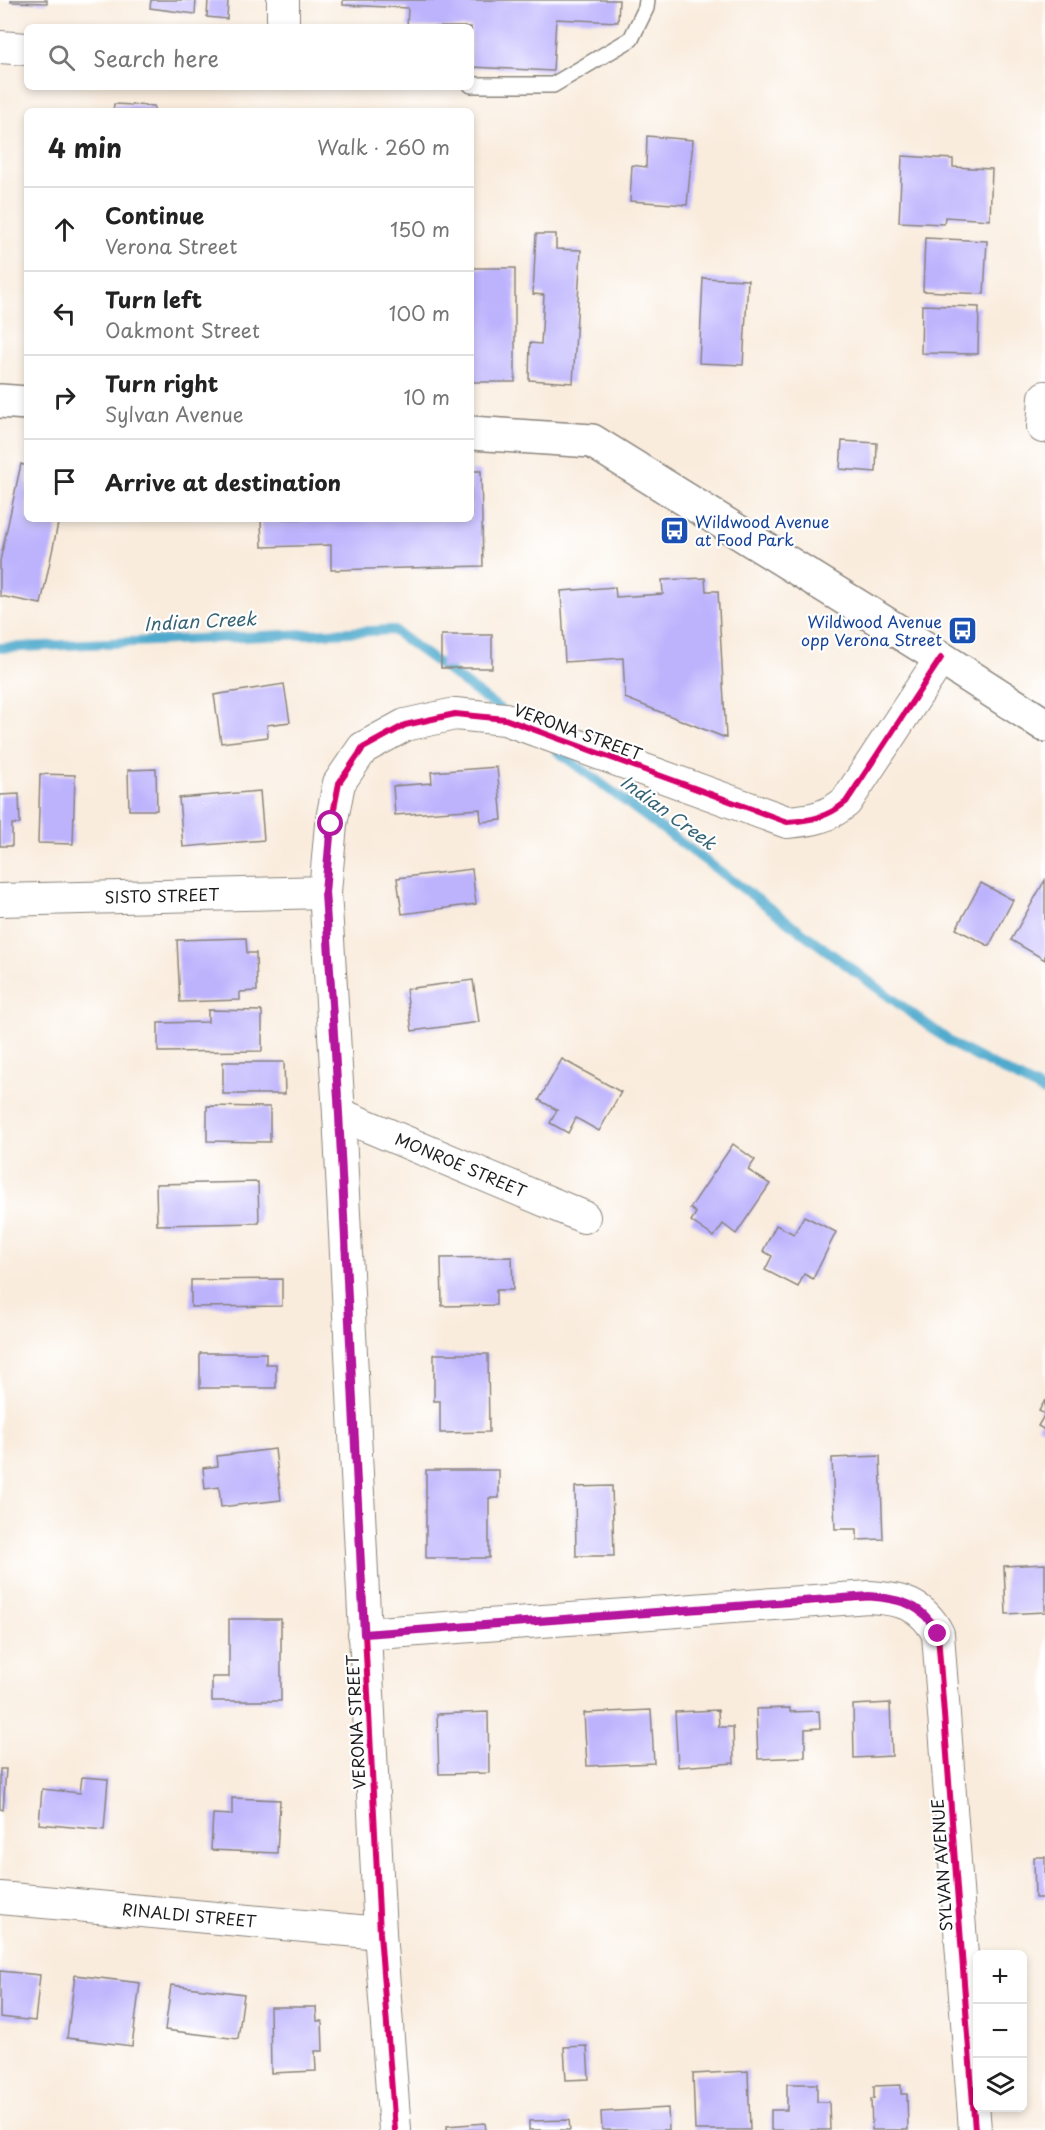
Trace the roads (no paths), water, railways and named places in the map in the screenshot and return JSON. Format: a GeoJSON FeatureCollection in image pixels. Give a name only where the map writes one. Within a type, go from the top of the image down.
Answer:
{"type":"FeatureCollection","features":[{"type":"Feature","properties":{"kind":"street"},"geometry":{"type":"LineString","coordinates":[[283,0],[283,24]]}},
{"type":"Feature","properties":{"kind":"street"},"geometry":{"type":"LineString","coordinates":[[0,47],[24,49]]}},
{"type":"Feature","properties":{"kind":"street"},"geometry":{"type":"LineString","coordinates":[[0,401],[24,403]]}},
{"type":"Feature","properties":{"kind":"street"},"geometry":{"type":"LineString","coordinates":[[474,433],[592,441],[1045,725]]}},
{"type":"Feature","properties":{"kind":"street","name":"VERONA STREET"},"geometry":{"type":"LineString","coordinates":[[395,2130],[380,1934],[339,1114],[325,892],[331,824],[339,783],[363,748],[405,725],[455,714],[506,719],[787,822],[811,820],[826,815],[846,802],[941,658]]}},
{"type":"Feature","properties":{"kind":"street","name":"SISTO STREET"},"geometry":{"type":"LineString","coordinates":[[0,900],[325,892]]}},
{"type":"Feature","properties":{"kind":"street","name":"MONROE STREET"},"geometry":{"type":"LineString","coordinates":[[339,1114],[584,1217]]}},
{"type":"Feature","properties":{"kind":"street","name":"SYLVAN AVENUE"},"geometry":{"type":"LineString","coordinates":[[364,1634],[869,1596],[895,1598],[915,1606],[932,1621],[938,1634],[975,2130]]}},
{"type":"Feature","properties":{"kind":"street","name":"RINALDI STREET"},"geometry":{"type":"LineString","coordinates":[[0,1898],[380,1934]]}},
{"type":"Feature","properties":{"kind":"lane"},"geometry":{"type":"LineString","coordinates":[[474,85],[554,85],[631,39],[646,8],[646,0]]}},
{"type":"Feature","properties":{"kind":"waterway","name":"Indian Creek"},"geometry":{"type":"LineString","coordinates":[[0,648],[393,630],[501,710]]}},
{"type":"Feature","properties":{"kind":"waterway","name":"Indian Creek"},"geometry":{"type":"LineString","coordinates":[[557,751],[956,1046],[1045,1092]]}},
{"type":"Feature","properties":{"kind":"place","name":"Wildwood Avenue at Food Park"},"geometry":{"type":"Point","coordinates":[674,531]}},
{"type":"Feature","properties":{"kind":"place","name":"Wildwood Avenue opp Verona Street"},"geometry":{"type":"Point","coordinates":[963,631]}}]}
